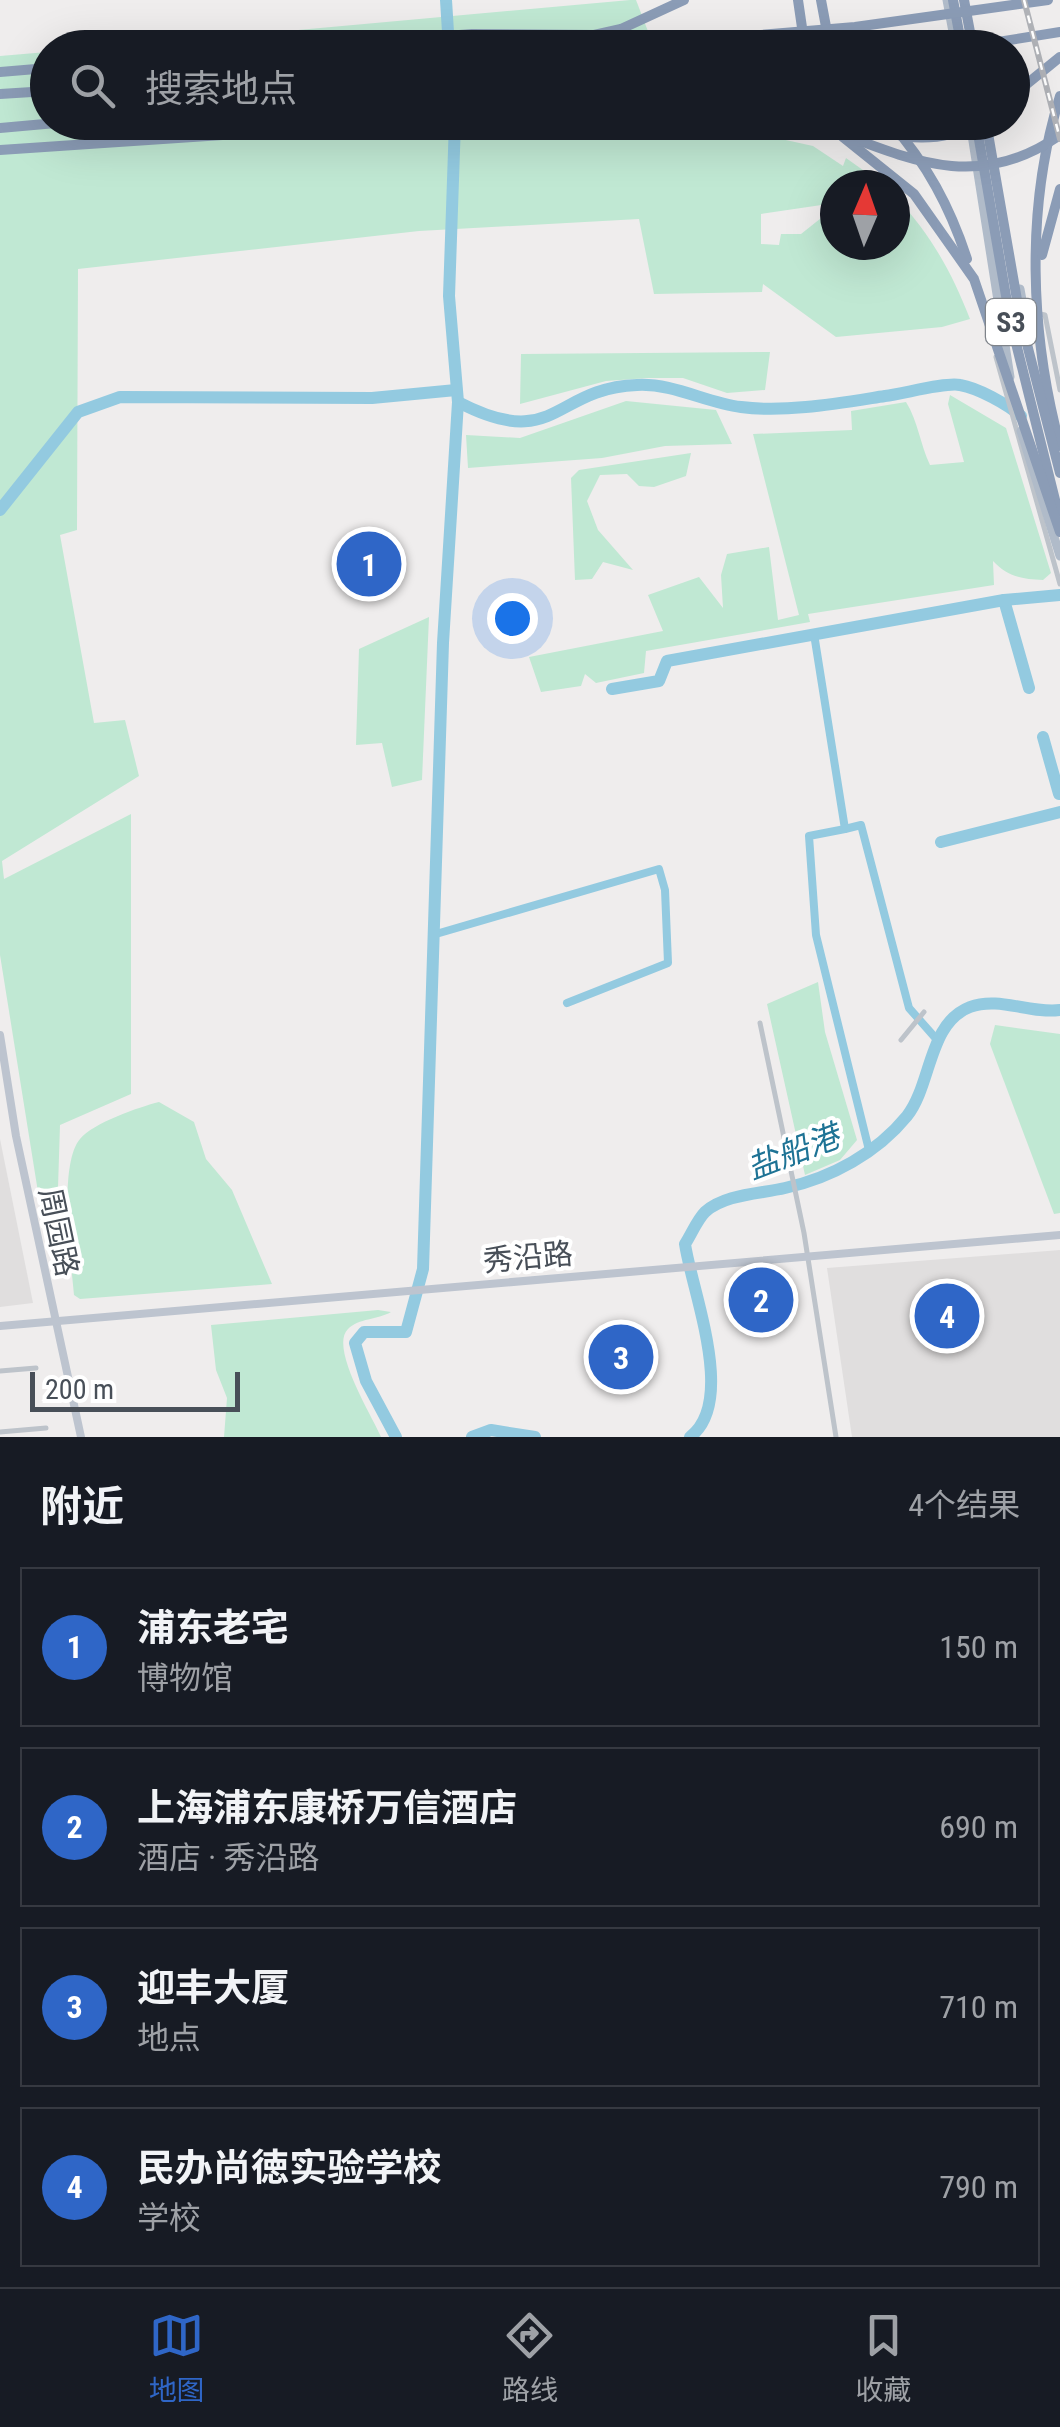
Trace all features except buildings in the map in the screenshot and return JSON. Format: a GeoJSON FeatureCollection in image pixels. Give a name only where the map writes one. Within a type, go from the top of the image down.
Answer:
{"type":"FeatureCollection","features":[{"type":"Feature","properties":{"kind":"highway"},"geometry":{"type":"LineString","coordinates":[[613,30],[684,0]]}},
{"type":"Feature","properties":{"kind":"highway"},"geometry":{"type":"LineString","coordinates":[[798,0],[802,30]]}},
{"type":"Feature","properties":{"kind":"highway"},"geometry":{"type":"LineString","coordinates":[[821,0],[827,30]]}},
{"type":"Feature","properties":{"kind":"highway"},"geometry":{"type":"LineString","coordinates":[[950,0],[964,29]]}},
{"type":"Feature","properties":{"kind":"highway"},"geometry":{"type":"LineString","coordinates":[[964,29],[966,0]]}},
{"type":"Feature","properties":{"kind":"highway"},"geometry":{"type":"LineString","coordinates":[[819,30],[1048,0]]}},
{"type":"Feature","properties":{"kind":"highway"},"geometry":{"type":"LineString","coordinates":[[1030,37],[1060,32]]}},
{"type":"Feature","properties":{"kind":"highway"},"geometry":{"type":"LineString","coordinates":[[1030,82],[1060,58]]}},
{"type":"Feature","properties":{"kind":"highway"},"geometry":{"type":"LineString","coordinates":[[0,72],[30,70]]}},
{"type":"Feature","properties":{"kind":"highway"},"geometry":{"type":"LineString","coordinates":[[0,94],[30,92]]}},
{"type":"Feature","properties":{"kind":"highway"},"geometry":{"type":"LineString","coordinates":[[1060,96],[1042,174],[1037,298],[1038,346],[1060,446]]}},
{"type":"Feature","properties":{"kind":"highway"},"geometry":{"type":"LineString","coordinates":[[0,128],[30,125]]}},
{"type":"Feature","properties":{"kind":"highway"},"geometry":{"type":"LineString","coordinates":[[860,140],[948,168],[993,166],[1032,152],[1060,135]]}},
{"type":"Feature","properties":{"kind":"highway"},"geometry":{"type":"LineString","coordinates":[[0,150],[148,140]]}},
{"type":"Feature","properties":{"kind":"highway"},"geometry":{"type":"LineString","coordinates":[[847,140],[914,194],[974,278]]}},
{"type":"Feature","properties":{"kind":"highway"},"geometry":{"type":"LineString","coordinates":[[904,140],[947,202],[1060,532]]}},
{"type":"Feature","properties":{"kind":"highway","name":"S3"},"geometry":{"type":"LineString","coordinates":[[983,140],[1014,335],[1060,518]]}},
{"type":"Feature","properties":{"kind":"highway","name":"S3"},"geometry":{"type":"LineString","coordinates":[[984,140],[1020,317],[1057,468]]}},
{"type":"Feature","properties":{"kind":"highway"},"geometry":{"type":"LineString","coordinates":[[1037,298],[1043,249],[1060,189]]}},
{"type":"Feature","properties":{"kind":"main road"},"geometry":{"type":"LineString","coordinates":[[950,0],[956,30]]}},
{"type":"Feature","properties":{"kind":"main road"},"geometry":{"type":"LineString","coordinates":[[966,0],[972,30]]}},
{"type":"Feature","properties":{"kind":"main road"},"geometry":{"type":"LineString","coordinates":[[982,140],[1007,383],[1021,445],[1060,556]]}},
{"type":"Feature","properties":{"kind":"main road"},"geometry":{"type":"LineString","coordinates":[[1057,468],[1060,482]]}},
{"type":"Feature","properties":{"kind":"main road","name":"周园路"},"geometry":{"type":"LineString","coordinates":[[0,1035],[80,1437]]}},
{"type":"Feature","properties":{"kind":"main road","name":"秀沿路"},"geometry":{"type":"LineString","coordinates":[[0,1326],[1060,1235]]}},
{"type":"Feature","properties":{"kind":"street"},"geometry":{"type":"LineString","coordinates":[[1007,383],[985,318],[1015,310],[1045,315],[1060,390]]}},
{"type":"Feature","properties":{"kind":"street"},"geometry":{"type":"LineString","coordinates":[[1021,445],[1060,584]]}},
{"type":"Feature","properties":{"kind":"street"},"geometry":{"type":"LineString","coordinates":[[901,1040],[924,1012]]}},
{"type":"Feature","properties":{"kind":"street"},"geometry":{"type":"LineString","coordinates":[[760,1024],[800,1213],[836,1437]]}},
{"type":"Feature","properties":{"kind":"street"},"geometry":{"type":"LineString","coordinates":[[0,1371],[36,1368]]}},
{"type":"Feature","properties":{"kind":"street"},"geometry":{"type":"LineString","coordinates":[[0,1432],[46,1428]]}},
{"type":"Feature","properties":{"kind":"shaded area"},"geometry":{"type":"Polygon","coordinates":[[[0,1139],[33,1303],[0,1307],[0,1139]]]}},
{"type":"Feature","properties":{"kind":"shaded area"},"geometry":{"type":"Polygon","coordinates":[[[1060,1250],[1060,1437],[852,1437],[827,1268],[1060,1250]]]}},
{"type":"Feature","properties":{"kind":"green space"},"geometry":{"type":"Polygon","coordinates":[[[636,0],[647,30],[300,30],[636,0]]]}},
{"type":"Feature","properties":{"kind":"green space"},"geometry":{"type":"Polygon","coordinates":[[[30,53],[30,140],[786,140],[813,146],[843,166],[846,158],[863,170],[820,170],[820,205],[761,214],[761,244],[779,245],[781,234],[801,234],[820,219],[820,260],[910,260],[910,214],[919,224],[955,284],[970,319],[942,327],[836,337],[763,284],[762,292],[654,294],[639,219],[419,231],[78,269],[77,530],[60,535],[94,723],[125,720],[139,776],[2,861],[4,879],[131,814],[131,1094],[60,1125],[57,1219],[42,1217],[0,955],[0,56],[30,53]]]}},
{"type":"Feature","properties":{"kind":"green space"},"geometry":{"type":"Polygon","coordinates":[[[770,352],[765,390],[727,393],[683,378],[648,378],[606,381],[520,404],[521,354],[770,352]]]}},
{"type":"Feature","properties":{"kind":"green space"},"geometry":{"type":"Polygon","coordinates":[[[950,395],[1006,428],[1051,573],[1043,580],[1016,576],[993,561],[994,585],[808,614],[810,622],[646,651],[644,673],[596,683],[585,674],[581,686],[541,692],[529,657],[663,631],[648,595],[699,577],[723,608],[721,575],[727,554],[769,547],[778,620],[799,615],[753,434],[852,430],[851,411],[906,402],[930,465],[964,462],[948,404],[950,395]]]}},
{"type":"Feature","properties":{"kind":"green space"},"geometry":{"type":"Polygon","coordinates":[[[626,401],[716,410],[732,444],[665,446],[602,458],[468,468],[466,435],[520,438],[626,401]]]}},
{"type":"Feature","properties":{"kind":"green space"},"geometry":{"type":"Polygon","coordinates":[[[691,453],[686,476],[654,487],[639,486],[627,474],[600,475],[587,501],[598,530],[633,570],[603,562],[592,579],[575,580],[571,478],[579,470],[691,453]]]}},
{"type":"Feature","properties":{"kind":"green space"},"geometry":{"type":"Polygon","coordinates":[[[429,617],[422,780],[392,787],[382,743],[356,745],[359,649],[429,617]]]}},
{"type":"Feature","properties":{"kind":"green space"},"geometry":{"type":"Polygon","coordinates":[[[818,982],[825,1032],[857,1140],[840,1160],[805,1175],[767,1004],[818,982]]]}},
{"type":"Feature","properties":{"kind":"green space"},"geometry":{"type":"Polygon","coordinates":[[[995,1025],[1060,1034],[1060,1213],[1054,1214],[990,1044],[995,1025]]]}},
{"type":"Feature","properties":{"kind":"green space"},"geometry":{"type":"Polygon","coordinates":[[[159,1102],[194,1122],[206,1159],[232,1190],[272,1284],[80,1299],[74,1295],[68,1214],[73,1152],[80,1139],[95,1127],[159,1102]]]}},
{"type":"Feature","properties":{"kind":"green space"},"geometry":{"type":"Polygon","coordinates":[[[391,1312],[348,1329],[344,1351],[354,1382],[381,1437],[224,1437],[227,1398],[216,1370],[211,1325],[391,1312]]]}},
{"type":"Feature","properties":{"kind":"waterway"},"geometry":{"type":"LineString","coordinates":[[446,0],[448,30]]}},
{"type":"Feature","properties":{"kind":"waterway"},"geometry":{"type":"LineString","coordinates":[[396,1437],[366,1381],[355,1343],[364,1332],[406,1332],[423,1269],[443,643],[458,402],[449,296],[454,140]]}},
{"type":"Feature","properties":{"kind":"waterway"},"geometry":{"type":"LineString","coordinates":[[458,402],[490,416],[516,421],[536,420],[587,396],[637,385],[664,387],[758,409],[832,404],[953,385],[984,393],[1021,416]]}},
{"type":"Feature","properties":{"kind":"waterway"},"geometry":{"type":"LineString","coordinates":[[0,510],[78,412],[120,397],[372,398],[456,390]]}},
{"type":"Feature","properties":{"kind":"waterway"},"geometry":{"type":"LineString","coordinates":[[612,689],[659,681],[667,661],[1004,600],[1060,595]]}},
{"type":"Feature","properties":{"kind":"waterway"},"geometry":{"type":"LineString","coordinates":[[1004,600],[1029,688]]}},
{"type":"Feature","properties":{"kind":"waterway"},"geometry":{"type":"LineString","coordinates":[[814,634],[845,829],[809,836],[816,935],[869,1150]]}},
{"type":"Feature","properties":{"kind":"waterway"},"geometry":{"type":"LineString","coordinates":[[1043,737],[1059,794]]}},
{"type":"Feature","properties":{"kind":"waterway"},"geometry":{"type":"LineString","coordinates":[[941,842],[1060,812]]}},
{"type":"Feature","properties":{"kind":"waterway"},"geometry":{"type":"LineString","coordinates":[[845,829],[861,825],[909,1008],[939,1042]]}},
{"type":"Feature","properties":{"kind":"waterway"},"geometry":{"type":"LineString","coordinates":[[436,934],[659,869],[665,890],[668,963],[567,1003]]}},
{"type":"Feature","properties":{"kind":"waterway","name":"盐船港"},"geometry":{"type":"LineString","coordinates":[[690,1437],[704,1421],[710,1399],[708,1345],[685,1244],[702,1215],[733,1198],[819,1178],[882,1141],[915,1103],[938,1040],[956,1015],[970,1007],[992,1003],[1060,1010]]}},
{"type":"Feature","properties":{"kind":"waterway","name":"盐船港"},"geometry":{"type":"LineString","coordinates":[[472,1437],[491,1430],[535,1437]]}},
{"type":"Feature","properties":{"kind":"railway"},"geometry":{"type":"LineString","coordinates":[[1024,0],[1060,139]]}},
{"type":"Feature","properties":{"kind":"place","name":"浦东老宅"},"geometry":{"type":"Point","coordinates":[369,564]}},
{"type":"Feature","properties":{"kind":"place","name":"上海浦东康桥万信酒店"},"geometry":{"type":"Point","coordinates":[761,1300]}},
{"type":"Feature","properties":{"kind":"place","name":"民办尚徳实验学校"},"geometry":{"type":"Point","coordinates":[947,1316]}},
{"type":"Feature","properties":{"kind":"place","name":"迎丰大厦"},"geometry":{"type":"Point","coordinates":[621,1357]}}]}
